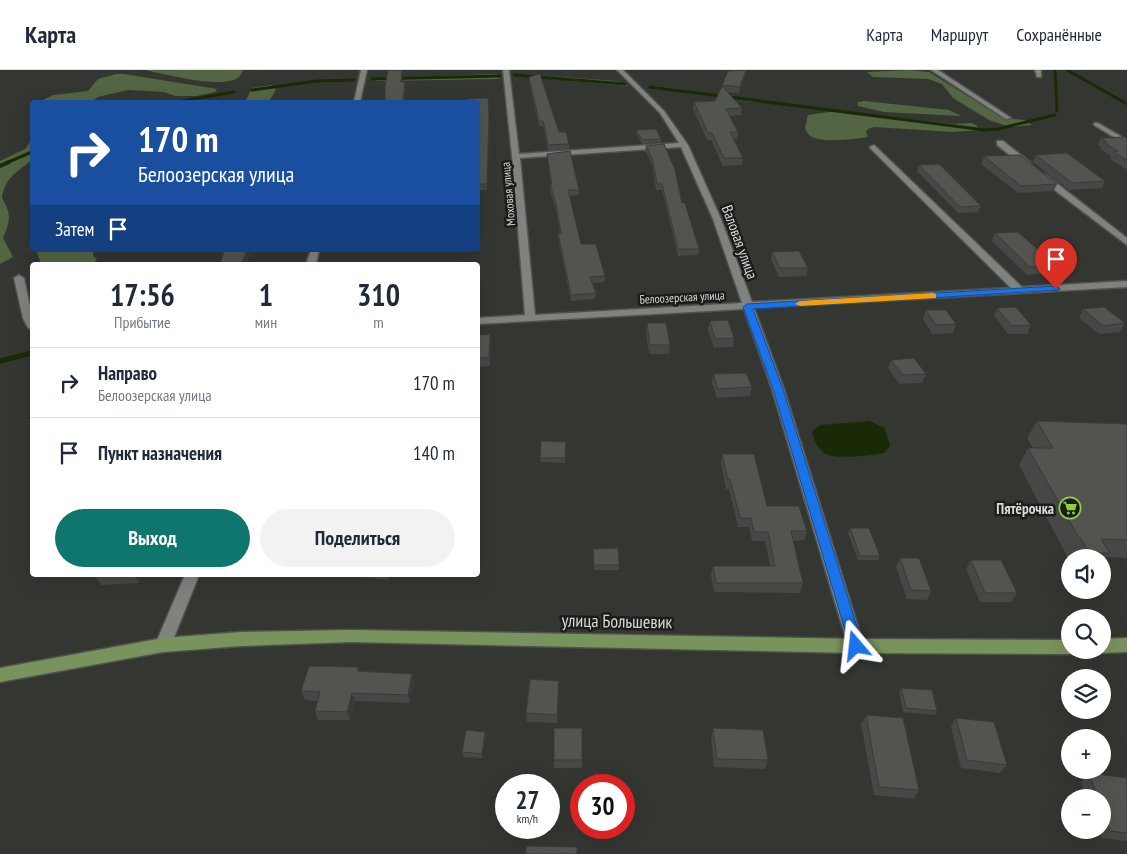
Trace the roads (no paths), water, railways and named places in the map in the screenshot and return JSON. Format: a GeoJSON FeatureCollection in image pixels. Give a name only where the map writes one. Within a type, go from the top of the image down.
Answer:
{"type":"FeatureCollection","features":[{"type":"Feature","properties":{"kind":"main road","name":"улица Большевик"},"geometry":{"type":"LineString","coordinates":[[0,675],[163,645],[240,639],[351,636],[856,646],[1061,646]]}},
{"type":"Feature","properties":{"kind":"main road"},"geometry":{"type":"LineString","coordinates":[[1111,646],[1127,645]]}},
{"type":"Feature","properties":{"kind":"street"},"geometry":{"type":"LineString","coordinates":[[356,100],[364,70]]}},
{"type":"Feature","properties":{"kind":"street","name":"Моховая улица"},"geometry":{"type":"LineString","coordinates":[[506,70],[516,156],[530,317]]}},
{"type":"Feature","properties":{"kind":"street","name":"Валовая улица"},"geometry":{"type":"LineString","coordinates":[[620,70],[662,112],[684,145],[717,218],[747,307],[778,389],[856,646]]}},
{"type":"Feature","properties":{"kind":"street"},"geometry":{"type":"LineString","coordinates":[[934,70],[1008,118]]}},
{"type":"Feature","properties":{"kind":"street"},"geometry":{"type":"LineString","coordinates":[[1096,124],[1127,143]]}},
{"type":"Feature","properties":{"kind":"street"},"geometry":{"type":"LineString","coordinates":[[1000,143],[1127,242]]}},
{"type":"Feature","properties":{"kind":"street"},"geometry":{"type":"LineString","coordinates":[[516,156],[684,145]]}},
{"type":"Feature","properties":{"kind":"street"},"geometry":{"type":"LineString","coordinates":[[874,147],[1020,291]]}},
{"type":"Feature","properties":{"kind":"street"},"geometry":{"type":"LineString","coordinates":[[19,278],[30,322]]}},
{"type":"Feature","properties":{"kind":"street","name":"Белоозерская улица"},"geometry":{"type":"LineString","coordinates":[[480,321],[1127,284]]}},
{"type":"Feature","properties":{"kind":"street"},"geometry":{"type":"LineString","coordinates":[[163,645],[191,577]]}},
{"type":"Feature","properties":{"kind":"waterway"},"geometry":{"type":"LineString","coordinates":[[1055,70],[1057,111]]}},
{"type":"Feature","properties":{"kind":"waterway"},"geometry":{"type":"LineString","coordinates":[[1067,70],[1127,104]]}},
{"type":"Feature","properties":{"kind":"waterway"},"geometry":{"type":"LineString","coordinates":[[515,75],[625,84]]}},
{"type":"Feature","properties":{"kind":"waterway"},"geometry":{"type":"LineString","coordinates":[[372,79],[500,76]]}},
{"type":"Feature","properties":{"kind":"waterway"},"geometry":{"type":"LineString","coordinates":[[252,90],[317,81],[354,80]]}},
{"type":"Feature","properties":{"kind":"waterway"},"geometry":{"type":"LineString","coordinates":[[650,87],[985,130],[998,129],[1055,115]]}},
{"type":"Feature","properties":{"kind":"waterway"},"geometry":{"type":"LineString","coordinates":[[188,100],[234,92]]}},
{"type":"Feature","properties":{"kind":"waterway"},"geometry":{"type":"LineString","coordinates":[[6,163],[30,153]]}},
{"type":"Feature","properties":{"kind":"waterway"},"geometry":{"type":"LineString","coordinates":[[0,166],[9,162]]}},
{"type":"Feature","properties":{"kind":"waterway"},"geometry":{"type":"LineString","coordinates":[[0,361],[30,354]]}},
{"type":"Feature","properties":{"kind":"place","name":"Пятёрочка"},"geometry":{"type":"Point","coordinates":[1070,508]}}]}
